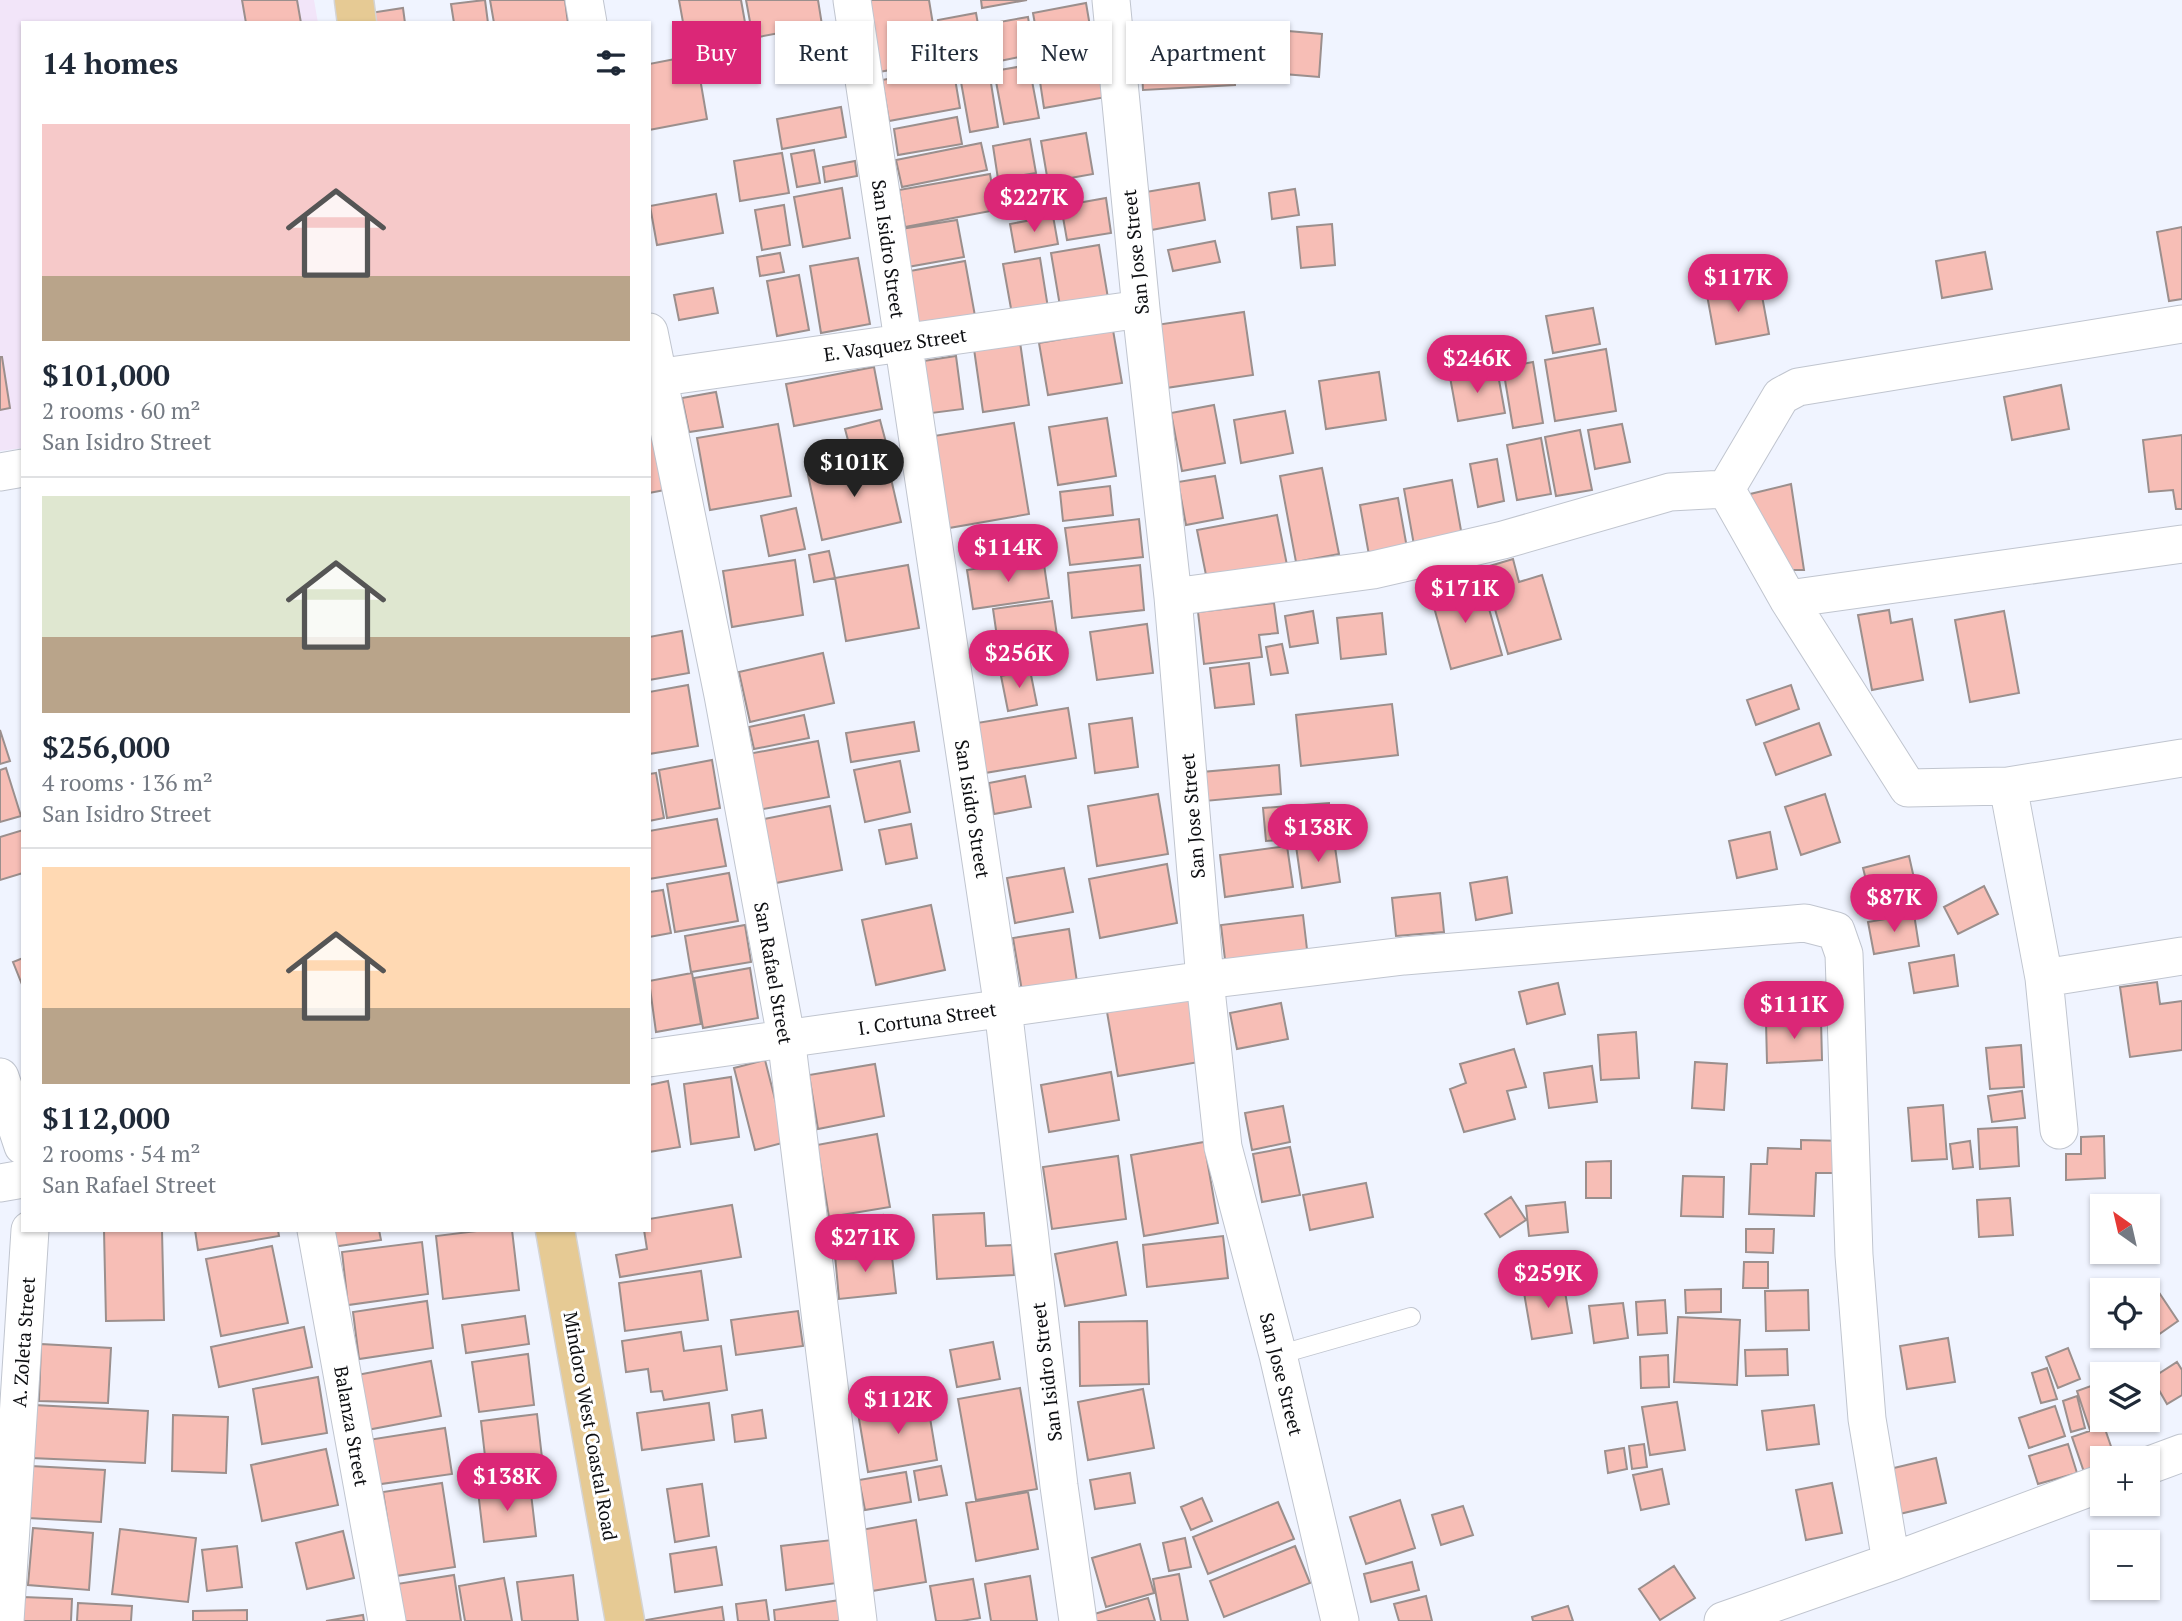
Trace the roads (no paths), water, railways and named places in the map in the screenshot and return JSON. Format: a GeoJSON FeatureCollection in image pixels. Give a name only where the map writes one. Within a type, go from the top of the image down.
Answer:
{"type":"FeatureCollection","features":[{"type":"Feature","properties":{"kind":"main road"},"geometry":{"type":"LineString","coordinates":[[354,0],[357,21]]}},
{"type":"Feature","properties":{"kind":"main road","name":"Mindoro West Coastal Road"},"geometry":{"type":"LineString","coordinates":[[555,1232],[625,1621]]}},
{"type":"Feature","properties":{"kind":"street"},"geometry":{"type":"LineString","coordinates":[[584,0],[588,21]]}},
{"type":"Feature","properties":{"kind":"street","name":"San Isidro Street"},"geometry":{"type":"LineString","coordinates":[[852,0],[1003,1007],[1059,1486],[1078,1621]]}},
{"type":"Feature","properties":{"kind":"street","name":"San Jose Street"},"geometry":{"type":"LineString","coordinates":[[1111,0],[1173,597],[1205,980],[1223,1147],[1278,1355],[1340,1621]]}},
{"type":"Feature","properties":{"kind":"street","name":"E. Vasquez Street"},"geometry":{"type":"LineString","coordinates":[[654,378],[1141,309]]}},
{"type":"Feature","properties":{"kind":"street"},"geometry":{"type":"LineString","coordinates":[[1726,489],[1781,396],[1798,387],[2182,324]]}},
{"type":"Feature","properties":{"kind":"street","name":"San Rafael Street"},"geometry":{"type":"LineString","coordinates":[[651,350],[654,378],[723,695],[786,1037],[858,1621]]}},
{"type":"Feature","properties":{"kind":"street"},"geometry":{"type":"LineString","coordinates":[[0,472],[21,468]]}},
{"type":"Feature","properties":{"kind":"street"},"geometry":{"type":"LineString","coordinates":[[1173,597],[1373,570],[1503,540],[1670,492],[1726,489]]}},
{"type":"Feature","properties":{"kind":"street"},"geometry":{"type":"LineString","coordinates":[[1726,489],[1788,599],[1908,788],[2008,786],[2182,758]]}},
{"type":"Feature","properties":{"kind":"street"},"geometry":{"type":"LineString","coordinates":[[1788,599],[2182,544]]}},
{"type":"Feature","properties":{"kind":"street"},"geometry":{"type":"LineString","coordinates":[[2008,786],[2044,978],[2059,1130]]}},
{"type":"Feature","properties":{"kind":"street","name":"I. Cortuna Street"},"geometry":{"type":"LineString","coordinates":[[651,1058],[1003,1007],[1404,956],[1805,923],[1836,931],[1844,954],[1854,1255],[1867,1419],[1891,1562]]}},
{"type":"Feature","properties":{"kind":"street"},"geometry":{"type":"LineString","coordinates":[[2044,978],[2182,956]]}},
{"type":"Feature","properties":{"kind":"street"},"geometry":{"type":"LineString","coordinates":[[0,1077],[21,1140]]}},
{"type":"Feature","properties":{"kind":"street"},"geometry":{"type":"LineString","coordinates":[[0,1182],[21,1179]]}},
{"type":"Feature","properties":{"kind":"street","name":"A. Zoleta Street"},"geometry":{"type":"LineString","coordinates":[[5,1621],[30,1232]]}},
{"type":"Feature","properties":{"kind":"street","name":"Balanza Street"},"geometry":{"type":"LineString","coordinates":[[316,1232],[387,1621]]}},
{"type":"Feature","properties":{"kind":"street"},"geometry":{"type":"LineString","coordinates":[[2160,1461],[2182,1453]]}},
{"type":"Feature","properties":{"kind":"street"},"geometry":{"type":"LineString","coordinates":[[1723,1621],[2090,1487]]}},
{"type":"Feature","properties":{"kind":"lane"},"geometry":{"type":"LineString","coordinates":[[1278,1355],[1411,1317]]}}]}
